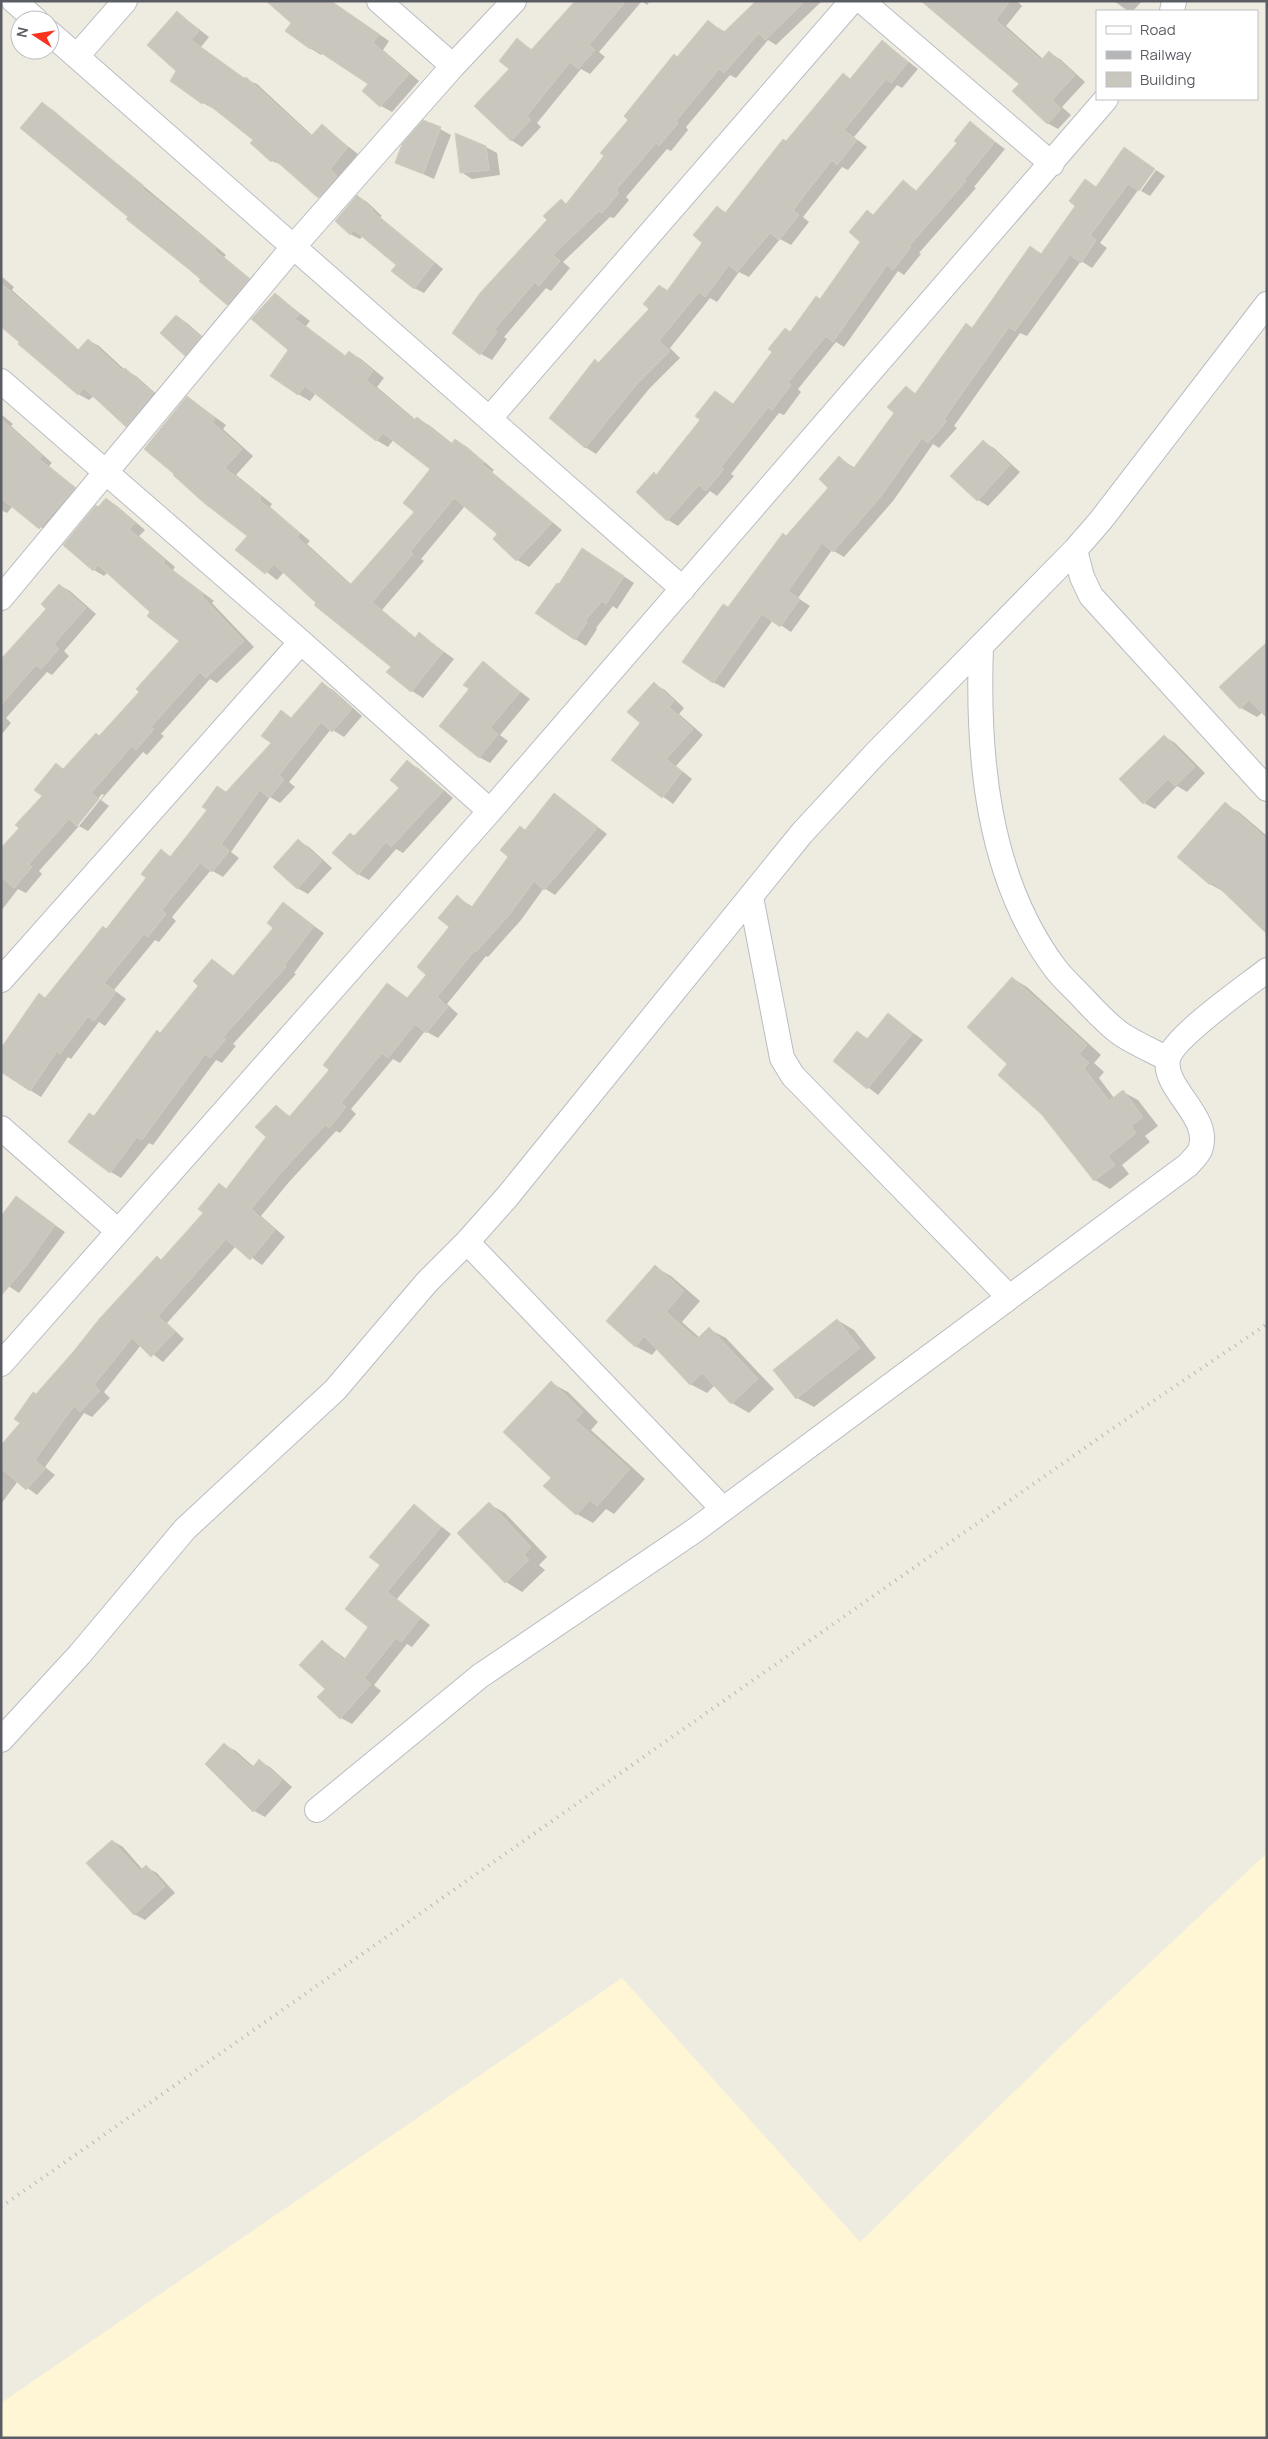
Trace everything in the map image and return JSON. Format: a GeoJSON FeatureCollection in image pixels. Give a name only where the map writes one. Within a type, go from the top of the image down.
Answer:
{"type":"FeatureCollection","features":[{"type":"Feature","properties":{"kind":"street"},"geometry":{"type":"LineString","coordinates":[[14,1],[24,10]]}},
{"type":"Feature","properties":{"kind":"street"},"geometry":{"type":"LineString","coordinates":[[76,56],[125,1]]}},
{"type":"Feature","properties":{"kind":"street"},"geometry":{"type":"LineString","coordinates":[[380,1],[453,66]]}},
{"type":"Feature","properties":{"kind":"street"},"geometry":{"type":"LineString","coordinates":[[490,418],[852,1]]}},
{"type":"Feature","properties":{"kind":"street"},"geometry":{"type":"LineString","coordinates":[[862,1],[1052,164]]}},
{"type":"Feature","properties":{"kind":"street"},"geometry":{"type":"LineString","coordinates":[[1,598],[294,246],[512,2]]}},
{"type":"Feature","properties":{"kind":"street"},"geometry":{"type":"LineString","coordinates":[[60,41],[683,589]]}},
{"type":"Feature","properties":{"kind":"street"},"geometry":{"type":"LineString","coordinates":[[1,1364],[490,811],[1052,164],[1105,100]]}},
{"type":"Feature","properties":{"kind":"street"},"geometry":{"type":"LineString","coordinates":[[1,1740],[80,1654],[185,1529],[335,1390],[427,1282],[467,1242],[513,1190],[802,833],[876,753],[1075,550],[1101,520],[1267,304]]}},
{"type":"Feature","properties":{"kind":"street"},"geometry":{"type":"LineString","coordinates":[[1,381],[301,642],[490,811]]}},
{"type":"Feature","properties":{"kind":"street"},"geometry":{"type":"LineString","coordinates":[[1075,550],[1082,577],[1091,596],[1267,789]]}},
{"type":"Feature","properties":{"kind":"street"},"geometry":{"type":"LineString","coordinates":[[1,980],[301,642]]}},
{"type":"Feature","properties":{"kind":"street"},"geometry":{"type":"LineString","coordinates":[[981,646],[980,686],[985,774],[1004,871],[1018,902],[1038,942],[1055,969],[1107,1023],[1123,1035],[1168,1059]]}},
{"type":"Feature","properties":{"kind":"street"},"geometry":{"type":"LineString","coordinates":[[751,897],[782,1058],[793,1076],[1009,1297]]}},
{"type":"Feature","properties":{"kind":"street"},"geometry":{"type":"LineString","coordinates":[[316,1810],[480,1676],[723,1509],[1188,1165],[1200,1150],[1201,1133],[1196,1119],[1169,1072],[1168,1059],[1175,1045],[1191,1030],[1267,970]]}},
{"type":"Feature","properties":{"kind":"street"},"geometry":{"type":"LineString","coordinates":[[1,1128],[118,1231]]}},
{"type":"Feature","properties":{"kind":"street"},"geometry":{"type":"LineString","coordinates":[[467,1242],[723,1509]]}},
{"type":"Feature","properties":{"kind":"shaded area"},"geometry":{"type":"Polygon","coordinates":[[[1267,1853],[1267,2438],[1,2438],[1,2403],[622,1978],[860,2242],[1061,2046],[1267,1853]]]}},
{"type":"Feature","properties":{"kind":"building"},"geometry":{"type":"Polygon","coordinates":[[[266,1],[331,1],[379,34],[373,43],[409,74],[380,107],[362,91],[368,84],[312,47],[310,49],[285,31],[291,23],[266,1]]]}},
{"type":"Feature","properties":{"kind":"building"},"geometry":{"type":"Polygon","coordinates":[[[575,1],[626,1],[589,45],[595,50],[578,69],[570,62],[527,116],[531,120],[511,141],[474,106],[509,69],[499,61],[517,38],[531,50],[575,1]]]}},
{"type":"Feature","properties":{"kind":"building"},"geometry":{"type":"Polygon","coordinates":[[[756,1],[805,1],[765,40],[759,33],[724,73],[719,69],[676,121],[678,123],[659,146],[656,143],[616,190],[619,193],[602,213],[599,211],[553,255],[560,261],[539,286],[535,282],[494,330],[497,332],[480,355],[452,333],[480,293],[547,220],[543,216],[561,199],[566,204],[604,156],[600,153],[628,120],[624,116],[674,54],[677,57],[708,20],[723,33],[756,1]]]}},
{"type":"Feature","properties":{"kind":"building"},"geometry":{"type":"Polygon","coordinates":[[[921,1],[1010,1],[996,20],[1041,60],[1049,51],[1075,75],[1052,100],[1061,109],[1047,124],[1012,91],[1019,84],[921,1]]]}},
{"type":"Feature","properties":{"kind":"building"},"geometry":{"type":"Polygon","coordinates":[[[177,11],[199,31],[191,40],[244,78],[246,77],[311,136],[322,124],[348,147],[330,169],[337,176],[318,198],[274,159],[271,162],[250,143],[253,140],[204,101],[202,104],[170,81],[176,71],[147,45],[177,11]]]}},
{"type":"Feature","properties":{"kind":"building"},"geometry":{"type":"Polygon","coordinates":[[[882,40],[908,62],[891,83],[886,79],[844,130],[857,140],[837,165],[832,160],[793,210],[799,215],[779,240],[770,233],[737,272],[729,265],[705,297],[699,292],[659,341],[670,351],[638,383],[585,448],[549,418],[595,359],[598,363],[649,309],[643,304],[659,285],[667,291],[702,243],[693,235],[717,206],[725,213],[783,139],[786,141],[843,73],[850,79],[882,40]]]}},
{"type":"Feature","properties":{"kind":"building"},"geometry":{"type":"Polygon","coordinates":[[[42,102],[144,186],[142,188],[216,248],[214,250],[249,279],[227,305],[199,281],[201,279],[126,219],[128,217],[20,128],[42,102]]]}},
{"type":"Feature","properties":{"kind":"building"},"geometry":{"type":"Polygon","coordinates":[[[423,120],[441,127],[423,174],[395,163],[402,144],[423,120]]]}},
{"type":"Feature","properties":{"kind":"building"},"geometry":{"type":"Polygon","coordinates":[[[970,121],[995,142],[964,180],[966,181],[909,246],[911,247],[893,270],[887,265],[833,342],[826,336],[788,382],[791,385],[772,410],[768,407],[721,467],[724,469],[706,491],[699,485],[667,521],[636,492],[654,472],[656,475],[700,420],[695,416],[715,391],[733,404],[772,352],[768,349],[785,328],[790,332],[816,296],[820,299],[860,242],[849,232],[867,210],[873,215],[903,180],[916,191],[957,143],[954,141],[970,121]]]}},
{"type":"Feature","properties":{"kind":"building"},"geometry":{"type":"Polygon","coordinates":[[[455,133],[486,146],[489,170],[460,173],[455,133]]]}},
{"type":"Feature","properties":{"kind":"building"},"geometry":{"type":"Polygon","coordinates":[[[1124,147],[1155,169],[1139,191],[1128,184],[1090,236],[1096,240],[1081,263],[1070,255],[1015,331],[1009,327],[944,419],[947,421],[928,443],[922,438],[882,495],[833,552],[822,543],[788,591],[800,599],[780,627],[762,614],[713,683],[682,662],[723,604],[728,607],[783,533],[786,536],[828,488],[819,479],[839,456],[853,469],[894,413],[887,407],[906,386],[915,394],[966,323],[972,328],[1030,246],[1041,254],[1075,206],[1069,201],[1085,179],[1096,187],[1124,147]]]}},
{"type":"Feature","properties":{"kind":"building"},"geometry":{"type":"Polygon","coordinates":[[[357,195],[372,211],[434,263],[414,289],[391,271],[396,265],[354,230],[350,235],[335,221],[357,195]]]}},
{"type":"Feature","properties":{"kind":"building"},"geometry":{"type":"Polygon","coordinates":[[[1,283],[78,350],[88,339],[123,371],[125,368],[153,393],[126,427],[84,388],[78,395],[1,327],[1,283]]]}},
{"type":"Feature","properties":{"kind":"building"},"geometry":{"type":"Polygon","coordinates":[[[275,293],[300,314],[295,319],[345,356],[349,351],[373,371],[366,380],[414,420],[417,417],[451,444],[455,439],[484,462],[482,464],[552,523],[516,561],[493,539],[497,534],[454,498],[410,552],[413,554],[372,602],[415,638],[419,632],[443,652],[411,692],[386,672],[391,667],[314,605],[316,603],[274,564],[265,574],[235,550],[247,536],[204,503],[144,449],[187,396],[215,418],[212,422],[242,449],[225,468],[261,497],[259,500],[300,533],[297,537],[350,585],[414,512],[403,503],[430,469],[383,433],[376,441],[305,386],[298,395],[270,376],[288,350],[251,319],[275,293]]]}},
{"type":"Feature","properties":{"kind":"building"},"geometry":{"type":"Polygon","coordinates":[[[176,315],[201,337],[185,356],[160,333],[176,315]]]}},
{"type":"Feature","properties":{"kind":"building"},"geometry":{"type":"Polygon","coordinates":[[[1,419],[42,456],[39,459],[75,488],[39,529],[1,498],[1,419]]]}},
{"type":"Feature","properties":{"kind":"building"},"geometry":{"type":"Polygon","coordinates":[[[983,440],[1010,465],[977,501],[950,476],[983,440]]]}},
{"type":"Feature","properties":{"kind":"building"},"geometry":{"type":"Polygon","coordinates":[[[106,498],[135,523],[129,529],[165,560],[163,563],[203,594],[202,596],[244,641],[206,678],[200,672],[151,727],[154,729],[136,750],[132,746],[91,793],[99,799],[77,826],[69,819],[29,864],[32,867],[14,888],[1,876],[1,848],[19,828],[15,825],[42,796],[34,790],[56,763],[63,769],[96,733],[99,736],[139,692],[136,689],[179,641],[147,616],[150,612],[98,565],[93,571],[63,545],[96,505],[98,507],[106,498]]]}},
{"type":"Feature","properties":{"kind":"building"},"geometry":{"type":"Polygon","coordinates":[[[582,548],[624,576],[606,604],[602,601],[585,621],[587,622],[575,640],[535,613],[557,583],[559,584],[582,548]]]}},
{"type":"Feature","properties":{"kind":"building"},"geometry":{"type":"Polygon","coordinates":[[[59,584],[86,608],[54,644],[59,649],[41,669],[36,665],[1,705],[1,659],[46,609],[41,604],[59,584]]]}},
{"type":"Feature","properties":{"kind":"building"},"geometry":{"type":"Polygon","coordinates":[[[1267,642],[1267,718],[1249,700],[1240,709],[1219,687],[1267,642]]]}},
{"type":"Feature","properties":{"kind":"building"},"geometry":{"type":"Polygon","coordinates":[[[483,661],[520,692],[490,728],[498,734],[479,758],[439,726],[469,689],[463,685],[483,661]]]}},
{"type":"Feature","properties":{"kind":"building"},"geometry":{"type":"Polygon","coordinates":[[[322,682],[352,709],[332,732],[321,722],[279,775],[284,780],[269,798],[260,790],[221,844],[229,851],[212,872],[200,863],[162,910],[166,914],[148,937],[144,934],[104,983],[116,992],[94,1021],[88,1016],[60,1054],[57,1051],[30,1091],[1,1072],[1,1048],[39,993],[45,998],[103,926],[106,929],[146,878],[141,874],[161,849],[170,857],[207,810],[202,807],[217,786],[226,792],[271,743],[261,736],[281,710],[291,718],[322,682]]]}},
{"type":"Feature","properties":{"kind":"building"},"geometry":{"type":"Polygon","coordinates":[[[654,682],[674,701],[669,707],[693,729],[666,759],[682,772],[662,798],[611,760],[640,723],[627,712],[654,682]]]}},
{"type":"Feature","properties":{"kind":"building"},"geometry":{"type":"Polygon","coordinates":[[[1164,735],[1195,767],[1175,786],[1168,779],[1143,804],[1119,779],[1164,735]]]}},
{"type":"Feature","properties":{"kind":"building"},"geometry":{"type":"Polygon","coordinates":[[[407,760],[443,791],[391,847],[386,842],[358,875],[332,853],[350,833],[354,836],[399,788],[390,780],[407,760]]]}},
{"type":"Feature","properties":{"kind":"building"},"geometry":{"type":"Polygon","coordinates":[[[554,793],[598,827],[544,890],[534,881],[510,914],[476,952],[475,950],[437,997],[448,1007],[426,1033],[415,1024],[388,1058],[382,1053],[341,1103],[346,1107],[329,1128],[325,1125],[278,1176],[251,1209],[275,1230],[250,1260],[226,1239],[158,1316],[175,1332],[151,1357],[132,1338],[94,1385],[100,1391],[80,1412],[74,1406],[35,1460],[45,1469],[26,1490],[1,1468],[1,1445],[20,1423],[14,1419],[33,1392],[36,1394],[100,1318],[157,1256],[161,1260],[203,1213],[198,1209],[219,1183],[226,1189],[266,1137],[255,1127],[276,1105],[289,1117],[329,1070],[323,1065],[387,983],[407,998],[426,975],[417,967],[449,927],[438,918],[457,895],[471,908],[508,857],[500,850],[520,826],[525,830],[554,793]]]}},
{"type":"Feature","properties":{"kind":"building"},"geometry":{"type":"Polygon","coordinates":[[[1225,802],[1267,839],[1267,934],[1213,882],[1210,885],[1177,857],[1225,802]]]}},
{"type":"Feature","properties":{"kind":"building"},"geometry":{"type":"Polygon","coordinates":[[[298,839],[322,861],[297,889],[273,867],[298,839]]]}},
{"type":"Feature","properties":{"kind":"building"},"geometry":{"type":"Polygon","coordinates":[[[283,902],[314,926],[284,966],[286,967],[223,1037],[226,1039],[210,1058],[205,1054],[142,1140],[137,1137],[110,1173],[68,1142],[89,1113],[94,1116],[157,1030],[160,1033],[198,986],[193,981],[212,959],[233,976],[273,928],[267,923],[283,902]]]}},
{"type":"Feature","properties":{"kind":"building"},"geometry":{"type":"Polygon","coordinates":[[[1012,977],[1087,1045],[1079,1054],[1089,1063],[1084,1068],[1109,1101],[1123,1090],[1143,1117],[1131,1126],[1136,1133],[1108,1156],[1115,1165],[1094,1181],[1042,1115],[998,1075],[1007,1064],[967,1027],[1012,977]]]}},
{"type":"Feature","properties":{"kind":"building"},"geometry":{"type":"Polygon","coordinates":[[[888,1013],[913,1033],[867,1089],[833,1061],[857,1031],[867,1039],[888,1013]]]}},
{"type":"Feature","properties":{"kind":"building"},"geometry":{"type":"Polygon","coordinates":[[[16,1196],[55,1225],[27,1265],[1,1296],[1,1216],[16,1196]]]}},
{"type":"Feature","properties":{"kind":"building"},"geometry":{"type":"Polygon","coordinates":[[[655,1265],[684,1291],[666,1312],[697,1339],[709,1327],[758,1379],[731,1404],[702,1373],[690,1385],[644,1336],[635,1347],[606,1321],[655,1265]]]}},
{"type":"Feature","properties":{"kind":"building"},"geometry":{"type":"Polygon","coordinates":[[[837,1319],[860,1348],[796,1399],[773,1370],[837,1319]]]}},
{"type":"Feature","properties":{"kind":"building"},"geometry":{"type":"Polygon","coordinates":[[[551,1381],[583,1412],[575,1420],[630,1469],[597,1506],[590,1500],[576,1515],[543,1486],[551,1478],[503,1432],[551,1381]]]}},
{"type":"Feature","properties":{"kind":"building"},"geometry":{"type":"Polygon","coordinates":[[[489,1502],[531,1547],[524,1555],[529,1560],[505,1583],[457,1533],[489,1502]]]}},
{"type":"Feature","properties":{"kind":"building"},"geometry":{"type":"Polygon","coordinates":[[[414,1504],[441,1527],[387,1592],[420,1618],[401,1642],[396,1638],[364,1678],[371,1684],[340,1719],[317,1697],[325,1689],[299,1665],[322,1640],[344,1660],[368,1627],[345,1609],[380,1565],[369,1557],[414,1504]]]}},
{"type":"Feature","properties":{"kind":"building"},"geometry":{"type":"Polygon","coordinates":[[[224,1743],[252,1768],[259,1759],[282,1780],[253,1812],[205,1764],[224,1743]]]}},
{"type":"Feature","properties":{"kind":"building"},"geometry":{"type":"Polygon","coordinates":[[[112,1840],[140,1871],[146,1865],[165,1886],[134,1915],[86,1863],[112,1840]]]}},
{"type":"Feature","properties":{"kind":"railway"},"geometry":{"type":"LineString","coordinates":[[1,2207],[1109,1431],[1267,1324]]}}]}
